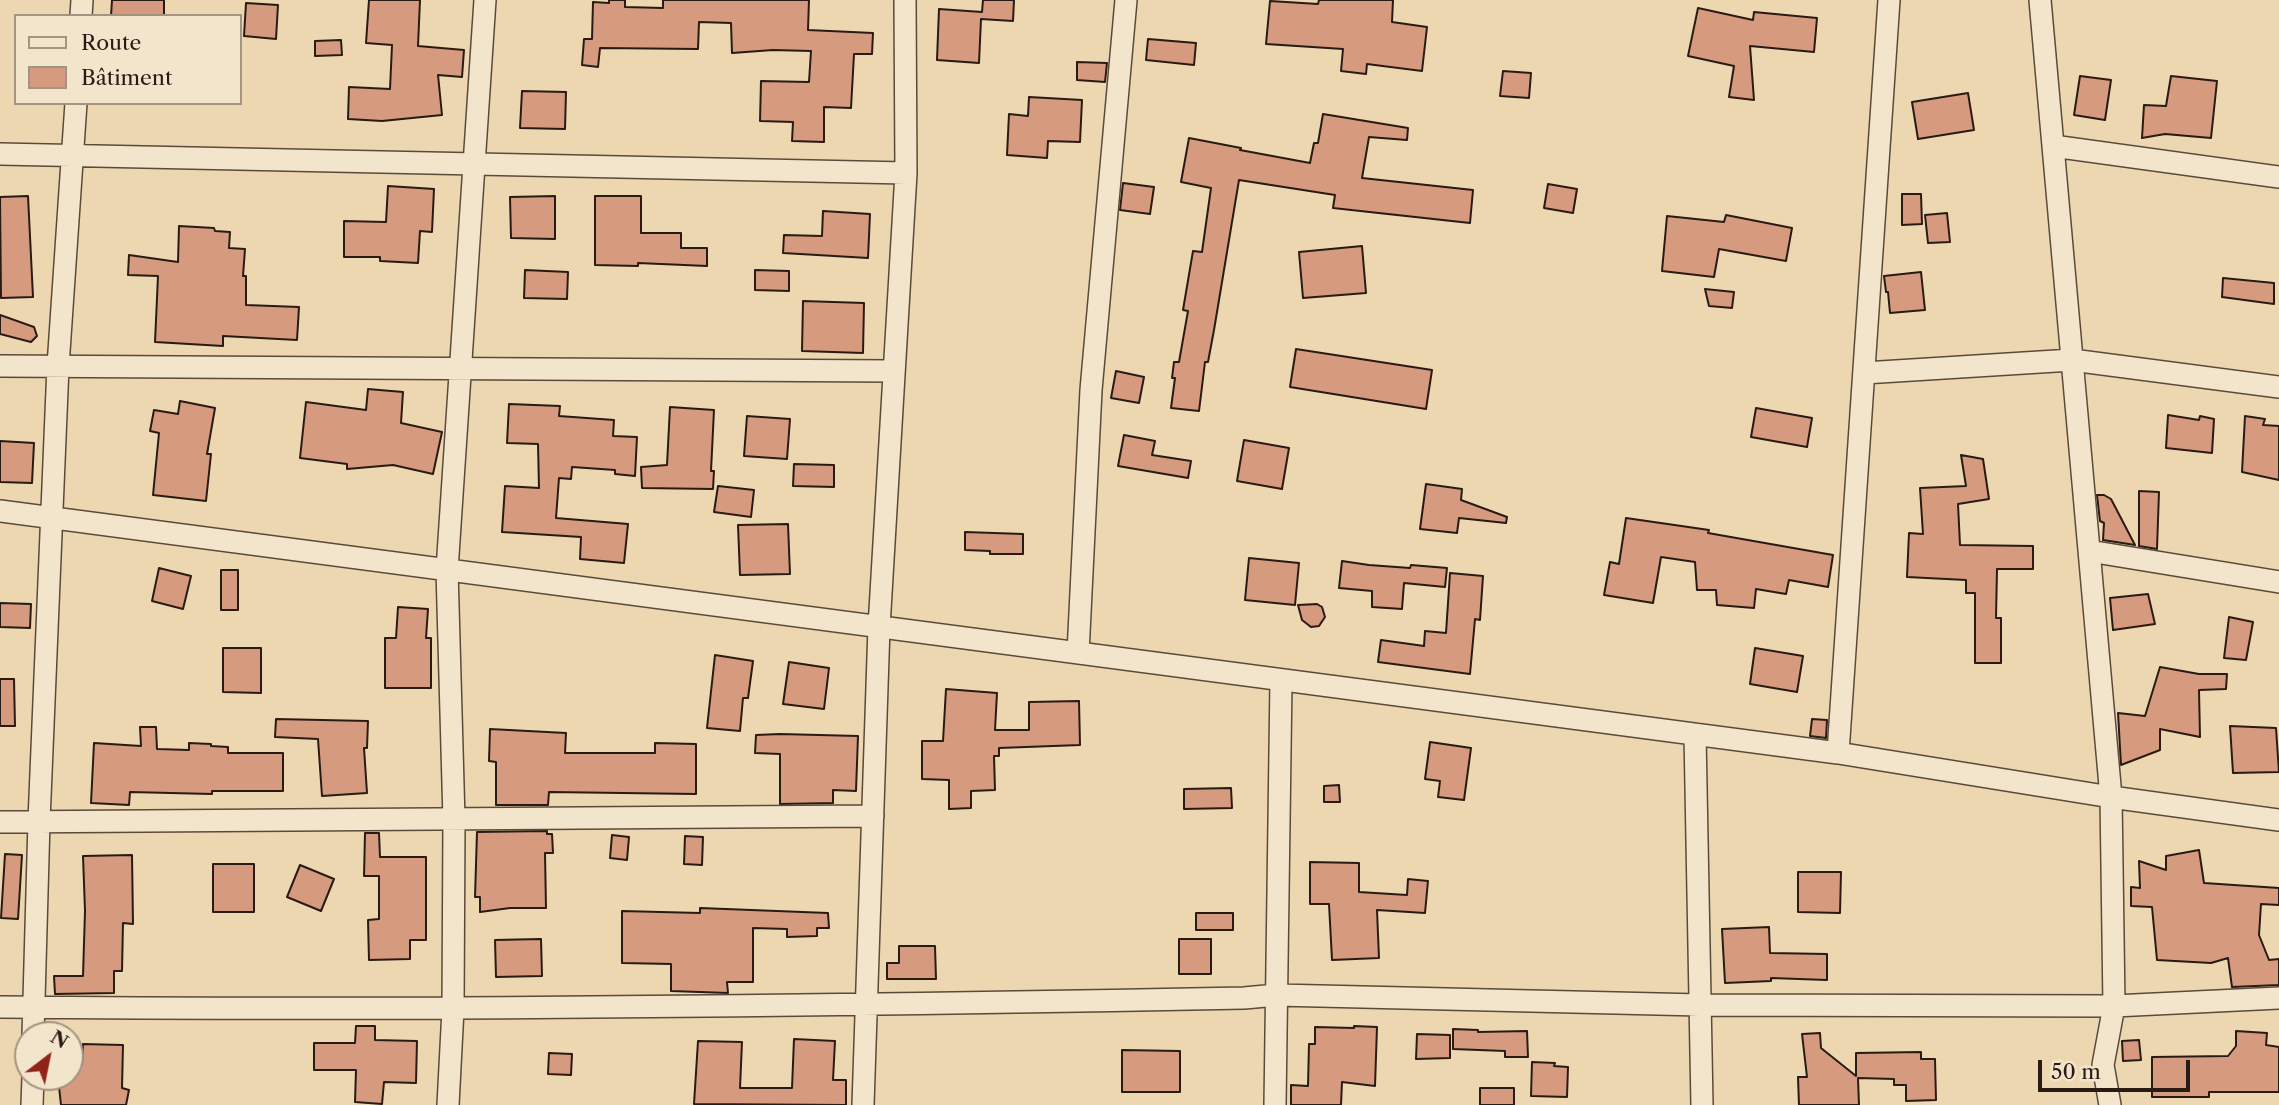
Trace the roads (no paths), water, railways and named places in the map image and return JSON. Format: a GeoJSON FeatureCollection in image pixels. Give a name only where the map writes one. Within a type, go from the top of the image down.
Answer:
{"type":"FeatureCollection","features":[{"type":"Feature","properties":{"kind":"street"},"geometry":{"type":"LineString","coordinates":[[448,1105],[453,1009],[454,820],[447,570],[485,0]]}},
{"type":"Feature","properties":{"kind":"street"},"geometry":{"type":"LineString","coordinates":[[863,1105],[879,627],[906,173],[905,0]]}},
{"type":"Feature","properties":{"kind":"street"},"geometry":{"type":"LineString","coordinates":[[1078,653],[1091,390],[1126,0]]}},
{"type":"Feature","properties":{"kind":"street"},"geometry":{"type":"LineString","coordinates":[[1838,753],[1889,0]]}},
{"type":"Feature","properties":{"kind":"street"},"geometry":{"type":"LineString","coordinates":[[2040,0],[2111,797],[2114,1006],[2103,1065],[2110,1105]]}},
{"type":"Feature","properties":{"kind":"street"},"geometry":{"type":"LineString","coordinates":[[34,1021],[58,366],[76,105]]}},
{"type":"Feature","properties":{"kind":"street"},"geometry":{"type":"LineString","coordinates":[[2053,146],[2279,177]]}},
{"type":"Feature","properties":{"kind":"street"},"geometry":{"type":"LineString","coordinates":[[0,154],[906,173]]}},
{"type":"Feature","properties":{"kind":"street"},"geometry":{"type":"LineString","coordinates":[[1864,373],[2072,360],[2279,387]]}},
{"type":"Feature","properties":{"kind":"street"},"geometry":{"type":"LineString","coordinates":[[0,366],[894,371]]}},
{"type":"Feature","properties":{"kind":"street"},"geometry":{"type":"LineString","coordinates":[[0,511],[1838,753],[2111,797],[2279,820]]}},
{"type":"Feature","properties":{"kind":"street"},"geometry":{"type":"LineString","coordinates":[[2089,551],[2279,582]]}},
{"type":"Feature","properties":{"kind":"street"},"geometry":{"type":"LineString","coordinates":[[1275,1105],[1281,680]]}},
{"type":"Feature","properties":{"kind":"street"},"geometry":{"type":"LineString","coordinates":[[1695,734],[1702,1105]]}},
{"type":"Feature","properties":{"kind":"street"},"geometry":{"type":"LineString","coordinates":[[0,822],[873,816]]}},
{"type":"Feature","properties":{"kind":"street"},"geometry":{"type":"LineString","coordinates":[[0,1007],[453,1009],[866,1005],[1244,998],[1277,995],[1700,1005],[2114,1006],[2279,998]]}}]}
